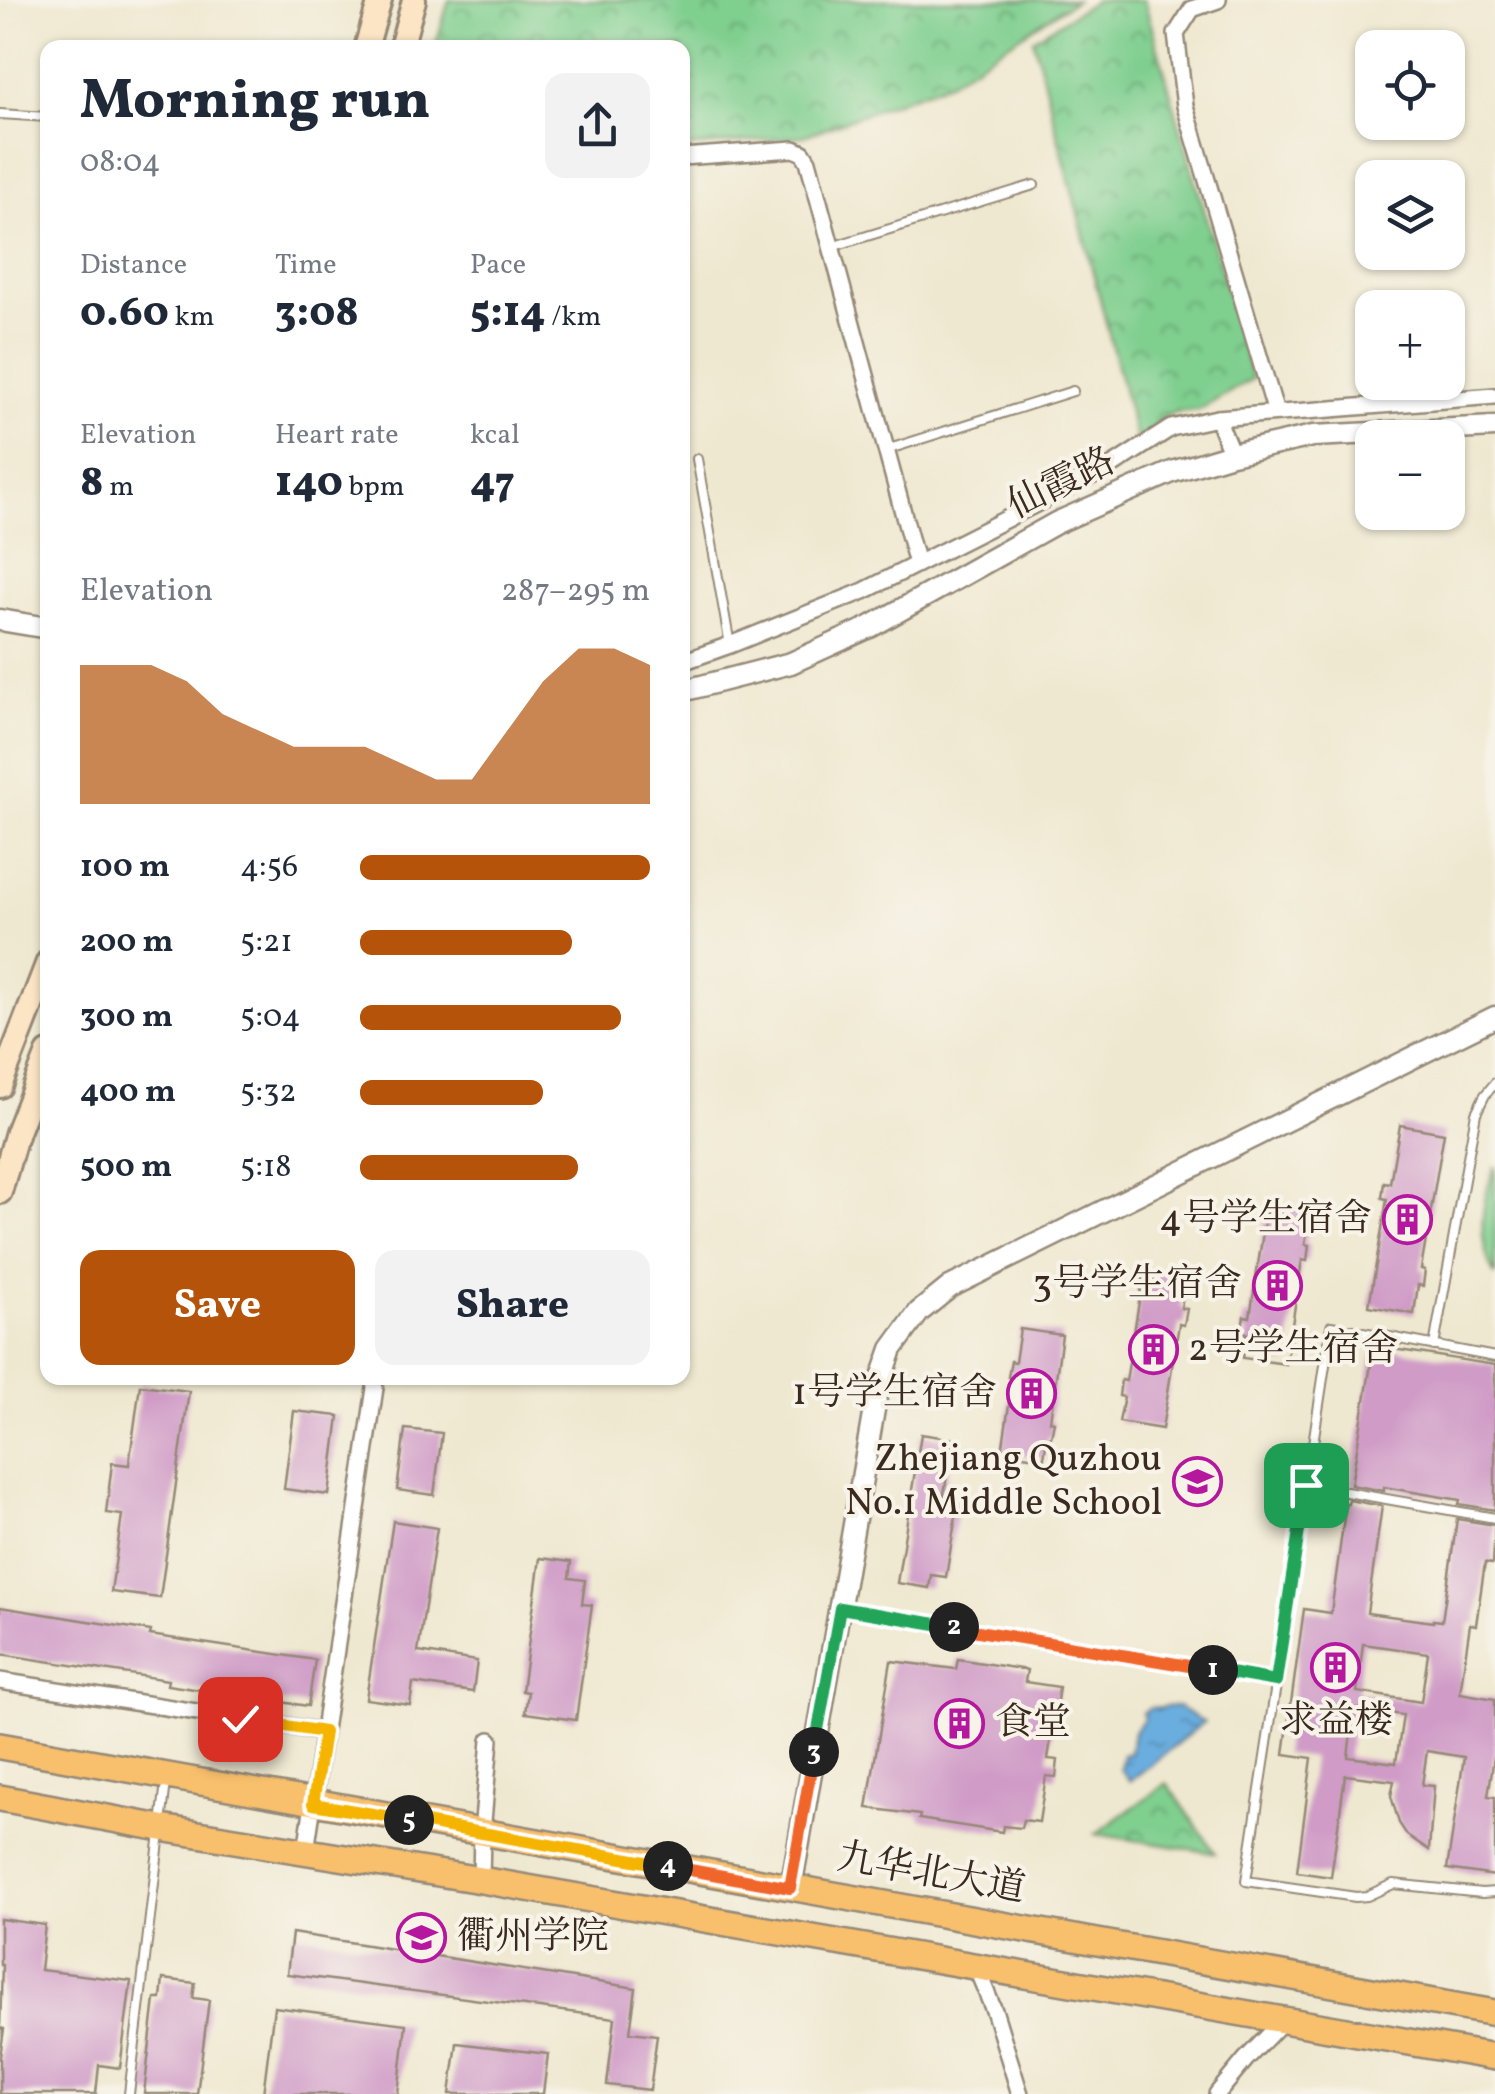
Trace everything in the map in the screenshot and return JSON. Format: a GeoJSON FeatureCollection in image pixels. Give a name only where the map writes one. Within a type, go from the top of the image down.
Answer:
{"type":"FeatureCollection","features":[{"type":"Feature","properties":{"kind":"main road"},"geometry":{"type":"LineString","coordinates":[[368,40],[380,0]]}},
{"type":"Feature","properties":{"kind":"main road"},"geometry":{"type":"LineString","coordinates":[[403,40],[414,0]]}},
{"type":"Feature","properties":{"kind":"main road"},"geometry":{"type":"LineString","coordinates":[[0,1089],[40,983]]}},
{"type":"Feature","properties":{"kind":"main road"},"geometry":{"type":"LineString","coordinates":[[0,1192],[17,1132],[40,1073]]}},
{"type":"Feature","properties":{"kind":"main road","name":"九华北大道"},"geometry":{"type":"LineString","coordinates":[[0,1746],[1495,2013]]}},
{"type":"Feature","properties":{"kind":"main road"},"geometry":{"type":"LineString","coordinates":[[0,1798],[1495,2057]]}},
{"type":"Feature","properties":{"kind":"street"},"geometry":{"type":"LineString","coordinates":[[1218,0],[1192,9],[1176,34],[1185,106],[1276,414]]}},
{"type":"Feature","properties":{"kind":"street"},"geometry":{"type":"LineString","coordinates":[[690,156],[783,148],[803,153],[917,564]]}},
{"type":"Feature","properties":{"kind":"street"},"geometry":{"type":"LineString","coordinates":[[690,659],[864,590],[1115,464],[1171,428],[1217,418],[1495,396]]}},
{"type":"Feature","properties":{"kind":"street"},"geometry":{"type":"LineString","coordinates":[[1217,418],[1232,454]]}},
{"type":"Feature","properties":{"kind":"street","name":"仙霞路"},"geometry":{"type":"LineString","coordinates":[[690,689],[791,662],[870,627],[1056,523],[1172,472],[1313,436],[1495,427]]}},
{"type":"Feature","properties":{"kind":"street"},"geometry":{"type":"LineString","coordinates":[[0,620],[40,627]]}},
{"type":"Feature","properties":{"kind":"street"},"geometry":{"type":"LineString","coordinates":[[790,1888],[877,1392],[892,1349],[919,1312],[950,1286],[1495,1017]]}},
{"type":"Feature","properties":{"kind":"street"},"geometry":{"type":"LineString","coordinates":[[0,1089],[28,1103]]}},
{"type":"Feature","properties":{"kind":"street"},"geometry":{"type":"LineString","coordinates":[[306,1851],[375,1388]]}},
{"type":"Feature","properties":{"kind":"street"},"geometry":{"type":"LineString","coordinates":[[0,1681],[324,1732]]}},
{"type":"Feature","properties":{"kind":"street"},"geometry":{"type":"LineString","coordinates":[[481,1880],[490,1740]]}},
{"type":"Feature","properties":{"kind":"street"},"geometry":{"type":"LineString","coordinates":[[976,1967],[995,2012],[1020,2094]]}},
{"type":"Feature","properties":{"kind":"street"},"geometry":{"type":"LineString","coordinates":[[1217,2094],[1283,2020]]}},
{"type":"Feature","properties":{"kind":"lane"},"geometry":{"type":"LineString","coordinates":[[0,114],[40,116]]}},
{"type":"Feature","properties":{"kind":"lane"},"geometry":{"type":"LineString","coordinates":[[831,247],[1034,185]]}},
{"type":"Feature","properties":{"kind":"lane"},"geometry":{"type":"LineString","coordinates":[[886,450],[1072,391]]}},
{"type":"Feature","properties":{"kind":"lane"},"geometry":{"type":"LineString","coordinates":[[697,459],[730,645]]}},
{"type":"Feature","properties":{"kind":"lane"},"geometry":{"type":"LineString","coordinates":[[1434,1346],[1476,1113],[1495,1083]]}},
{"type":"Feature","properties":{"kind":"lane"},"geometry":{"type":"LineString","coordinates":[[1495,1357],[1331,1326],[1246,1881],[1356,1897],[1394,1884],[1495,1892]]}},
{"type":"Feature","properties":{"kind":"lane"},"geometry":{"type":"LineString","coordinates":[[1306,1485],[1495,1518]]}},
{"type":"Feature","properties":{"kind":"lane"},"geometry":{"type":"LineString","coordinates":[[840,1608],[1276,1681]]}},
{"type":"Feature","properties":{"kind":"lane"},"geometry":{"type":"LineString","coordinates":[[128,2094],[167,1778]]}},
{"type":"Feature","properties":{"kind":"green space"},"geometry":{"type":"Polygon","coordinates":[[[449,0],[1076,0],[947,83],[804,136],[690,147],[690,40],[437,40],[449,0]]]}},
{"type":"Feature","properties":{"kind":"green space"},"geometry":{"type":"Polygon","coordinates":[[[1096,0],[1144,0],[1252,379],[1199,410],[1175,412],[1163,418],[1137,443],[1033,39],[1096,0]]]}},
{"type":"Feature","properties":{"kind":"green space"},"geometry":{"type":"Polygon","coordinates":[[[1495,1166],[1495,1276],[1485,1249],[1483,1221],[1486,1193],[1495,1166]]]}},
{"type":"Feature","properties":{"kind":"green space"},"geometry":{"type":"Polygon","coordinates":[[[1167,1783],[1215,1853],[1096,1834],[1167,1783]]]}},
{"type":"Feature","properties":{"kind":"water"},"geometry":{"type":"Polygon","coordinates":[[[1176,1706],[1204,1722],[1130,1781],[1120,1769],[1123,1754],[1130,1754],[1133,1732],[1145,1718],[1142,1713],[1150,1708],[1176,1706]]]}},
{"type":"Feature","properties":{"kind":"building","name":"4号学生宿舍"},"geometry":{"type":"Polygon","coordinates":[[[1400,1125],[1444,1133],[1421,1269],[1425,1270],[1423,1286],[1418,1285],[1414,1314],[1369,1306],[1387,1199],[1382,1198],[1384,1182],[1390,1183],[1400,1125]]]}},
{"type":"Feature","properties":{"kind":"building","name":"3号学生宿舍"},"geometry":{"type":"Polygon","coordinates":[[[1267,1206],[1310,1213],[1305,1244],[1309,1245],[1307,1261],[1302,1260],[1286,1364],[1243,1358],[1247,1333],[1241,1332],[1244,1316],[1250,1317],[1267,1206]]]}},
{"type":"Feature","properties":{"kind":"building","name":"2号学生宿舍"},"geometry":{"type":"Polygon","coordinates":[[[1144,1271],[1186,1278],[1181,1308],[1187,1309],[1184,1325],[1179,1324],[1162,1429],[1119,1422],[1124,1397],[1119,1396],[1121,1380],[1126,1381],[1144,1271]]]}},
{"type":"Feature","properties":{"kind":"building","name":"1号学生宿舍"},"geometry":{"type":"Polygon","coordinates":[[[1020,1329],[1062,1335],[1050,1421],[1054,1422],[1044,1458],[1002,1452],[1013,1378],[1008,1377],[1011,1361],[1015,1362],[1020,1329]]]}},
{"type":"Feature","properties":{"kind":"building"},"geometry":{"type":"Polygon","coordinates":[[[1374,1346],[1495,1365],[1495,1510],[1459,1504],[1460,1500],[1351,1485],[1374,1346]]]}},
{"type":"Feature","properties":{"kind":"building"},"geometry":{"type":"Polygon","coordinates":[[[140,1385],[189,1391],[160,1598],[111,1592],[122,1515],[106,1513],[112,1463],[129,1465],[140,1385]]]}},
{"type":"Feature","properties":{"kind":"building"},"geometry":{"type":"Polygon","coordinates":[[[294,1411],[339,1416],[329,1495],[284,1489],[294,1411]]]}},
{"type":"Feature","properties":{"kind":"building"},"geometry":{"type":"Polygon","coordinates":[[[405,1429],[442,1433],[434,1495],[397,1490],[405,1429]]]}},
{"type":"Feature","properties":{"kind":"building"},"geometry":{"type":"Polygon","coordinates":[[[921,1434],[953,1439],[943,1500],[958,1503],[946,1577],[931,1575],[929,1588],[897,1583],[921,1434]]]}},
{"type":"Feature","properties":{"kind":"building"},"geometry":{"type":"Polygon","coordinates":[[[1349,1500],[1382,1506],[1367,1613],[1442,1621],[1457,1519],[1495,1525],[1493,1564],[1485,1563],[1476,1625],[1470,1624],[1460,1693],[1495,1699],[1495,1751],[1488,1796],[1495,1797],[1495,1876],[1447,1869],[1464,1757],[1427,1751],[1422,1785],[1434,1786],[1429,1850],[1407,1835],[1399,1823],[1391,1796],[1394,1781],[1345,1775],[1331,1877],[1297,1872],[1312,1758],[1284,1754],[1304,1609],[1331,1613],[1349,1500]],[[1363,1644],[1357,1692],[1421,1702],[1428,1653],[1363,1644]],[[1354,1708],[1348,1757],[1396,1763],[1403,1715],[1354,1708]]]}},
{"type":"Feature","properties":{"kind":"building"},"geometry":{"type":"Polygon","coordinates":[[[393,1521],[437,1528],[418,1652],[477,1661],[473,1692],[413,1683],[410,1705],[366,1699],[393,1521]]]}},
{"type":"Feature","properties":{"kind":"building"},"geometry":{"type":"Polygon","coordinates":[[[540,1558],[571,1562],[569,1578],[585,1580],[582,1604],[592,1605],[576,1720],[525,1713],[528,1692],[522,1691],[540,1558]]]}},
{"type":"Feature","properties":{"kind":"building"},"geometry":{"type":"Polygon","coordinates":[[[0,1607],[315,1660],[308,1706],[0,1654],[0,1607]]]}},
{"type":"Feature","properties":{"kind":"building","name":"食堂"},"geometry":{"type":"Polygon","coordinates":[[[958,1659],[1027,1670],[1025,1682],[1059,1687],[1048,1759],[1058,1760],[1056,1777],[1046,1776],[1039,1822],[1023,1820],[1021,1828],[1003,1826],[1002,1832],[867,1808],[891,1661],[956,1669],[958,1659]]]}},
{"type":"Feature","properties":{"kind":"building"},"geometry":{"type":"Polygon","coordinates":[[[0,1919],[45,1925],[40,1970],[131,1981],[120,2068],[99,2065],[96,2094],[0,2094],[4,2029],[0,2028],[0,1919]]]}},
{"type":"Feature","properties":{"kind":"building"},"geometry":{"type":"Polygon","coordinates":[[[292,1933],[636,1988],[630,2032],[657,2035],[650,2090],[607,2085],[615,2018],[287,1974],[292,1933]]]}},
{"type":"Feature","properties":{"kind":"building"},"geometry":{"type":"Polygon","coordinates":[[[163,1979],[195,1983],[193,1998],[209,2000],[197,2094],[144,2094],[155,1999],[161,1999],[163,1979]]]}},
{"type":"Feature","properties":{"kind":"building"},"geometry":{"type":"Polygon","coordinates":[[[274,2007],[406,2024],[398,2094],[263,2094],[274,2007]]]}},
{"type":"Feature","properties":{"kind":"building"},"geometry":{"type":"Polygon","coordinates":[[[457,2043],[548,2054],[543,2094],[450,2094],[457,2043]]]}},
{"type":"Feature","properties":{"kind":"place","name":"4号学生宿舍"},"geometry":{"type":"Point","coordinates":[1407,1220]}},
{"type":"Feature","properties":{"kind":"place","name":"3号学生宿舍"},"geometry":{"type":"Point","coordinates":[1277,1285]}},
{"type":"Feature","properties":{"kind":"place","name":"2号学生宿舍"},"geometry":{"type":"Point","coordinates":[1153,1350]}},
{"type":"Feature","properties":{"kind":"place","name":"1号学生宿舍"},"geometry":{"type":"Point","coordinates":[1032,1394]}},
{"type":"Feature","properties":{"kind":"place","name":"Zhejiang Quzhou No.1 Middle School"},"geometry":{"type":"Point","coordinates":[1197,1482]}},
{"type":"Feature","properties":{"kind":"place","name":"求益楼"},"geometry":{"type":"Point","coordinates":[1336,1668]}},
{"type":"Feature","properties":{"kind":"place","name":"食堂"},"geometry":{"type":"Point","coordinates":[960,1724]}},
{"type":"Feature","properties":{"kind":"place","name":"衢州学院"},"geometry":{"type":"Point","coordinates":[422,1938]}},
{"type":"Feature","properties":{"kind":"route"},"geometry":{"type":"LineString","coordinates":[[240,1719],[324,1732],[313,1804],[790,1888],[840,1608],[1276,1681],[1306,1485]]}}]}
